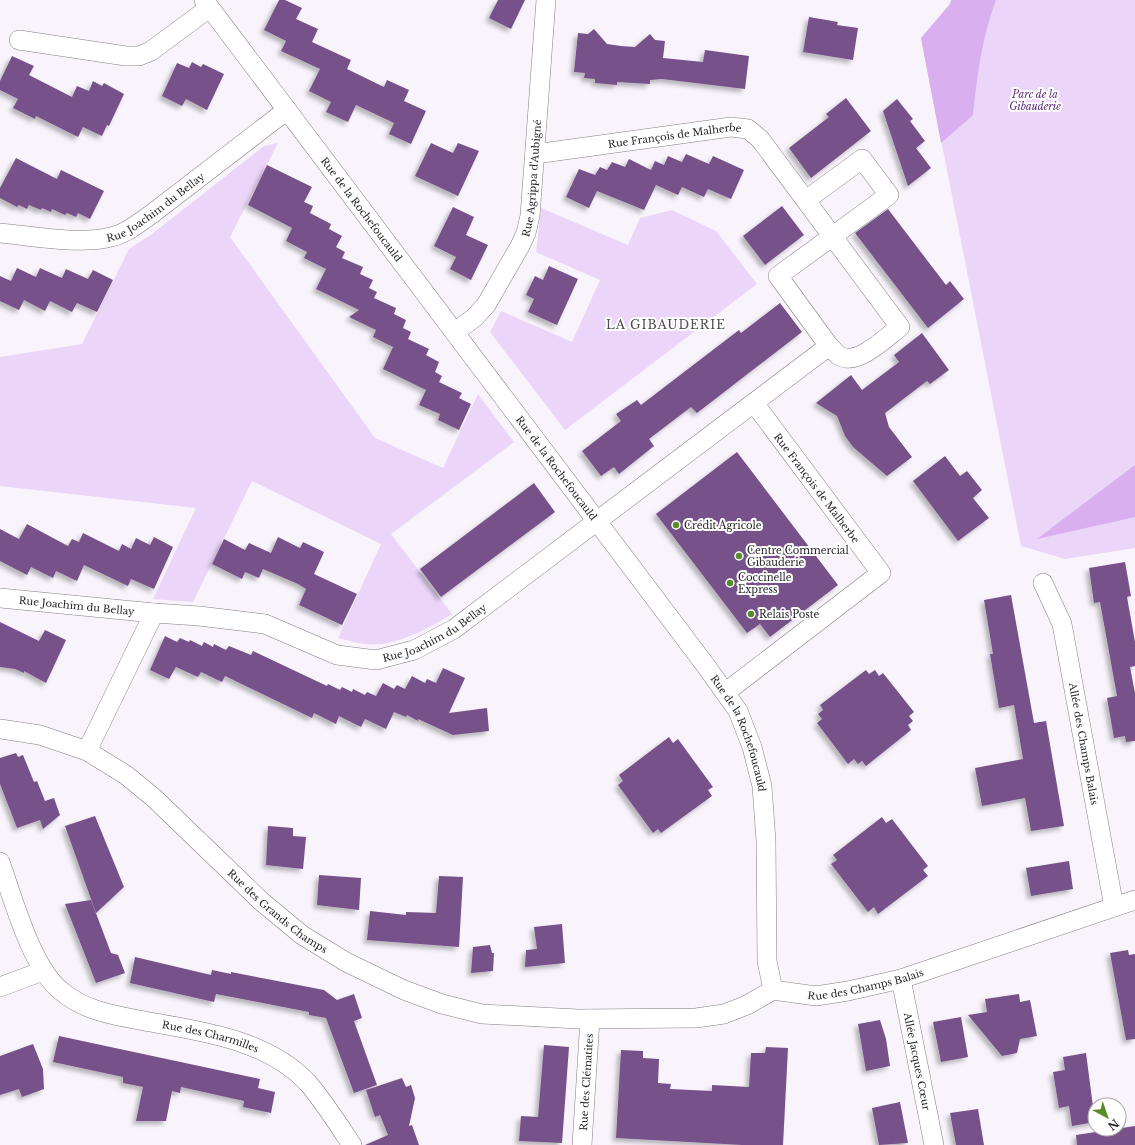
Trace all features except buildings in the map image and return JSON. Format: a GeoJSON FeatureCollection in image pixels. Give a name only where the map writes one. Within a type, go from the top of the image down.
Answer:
{"type":"FeatureCollection","features":[{"type":"Feature","properties":{"kind":"street","name":"Rue Agrippa d'Aubigné"},"geometry":{"type":"LineString","coordinates":[[455,332],[474,318],[486,305],[526,233],[530,216],[546,0]]}},
{"type":"Feature","properties":{"kind":"street"},"geometry":{"type":"LineString","coordinates":[[19,40],[126,56],[139,56],[151,51],[207,4]]}},
{"type":"Feature","properties":{"kind":"street","name":"Rue de la Rochefoucauld"},"geometry":{"type":"LineString","coordinates":[[207,4],[726,692],[738,711],[752,747],[762,786],[766,841],[767,961],[773,990]]}},
{"type":"Feature","properties":{"kind":"street","name":"Rue Joachim du Bellay"},"geometry":{"type":"LineString","coordinates":[[0,233],[81,240],[111,237],[132,228],[287,110]]}},
{"type":"Feature","properties":{"kind":"street","name":"Rue François de Malherbe"},"geometry":{"type":"LineString","coordinates":[[535,154],[731,127],[748,129],[760,138],[832,236],[900,327],[862,356],[851,359],[838,356],[778,276],[832,236],[889,194],[862,159],[806,200]]}},
{"type":"Feature","properties":{"kind":"street"},"geometry":{"type":"LineString","coordinates":[[597,521],[829,346]]}},
{"type":"Feature","properties":{"kind":"street","name":"Rue François de Malherbe"},"geometry":{"type":"LineString","coordinates":[[726,692],[880,573],[754,403]]}},
{"type":"Feature","properties":{"kind":"street","name":"Rue Joachim du Bellay"},"geometry":{"type":"LineString","coordinates":[[0,598],[199,616],[265,624],[337,655],[376,660],[414,650],[454,629],[597,521]]}},
{"type":"Feature","properties":{"kind":"street","name":"Allée des Champs Balais"},"geometry":{"type":"LineString","coordinates":[[1043,583],[1062,624],[1114,907]]}},
{"type":"Feature","properties":{"kind":"street"},"geometry":{"type":"LineString","coordinates":[[87,751],[154,613]]}},
{"type":"Feature","properties":{"kind":"street","name":"Rue des Grands Champs"},"geometry":{"type":"LineString","coordinates":[[0,729],[40,735],[87,751],[126,775],[154,798],[262,902],[302,935],[346,962],[404,990],[442,1004],[482,1014],[590,1019]]}},
{"type":"Feature","properties":{"kind":"street","name":"Rue des Charmilles"},"geometry":{"type":"LineString","coordinates":[[0,862],[34,954],[43,971],[59,990],[82,1006],[106,1014],[188,1029],[244,1043],[279,1059],[307,1083],[332,1115],[352,1145]]}},
{"type":"Feature","properties":{"kind":"street","name":"Rue des Champs Balais"},"geometry":{"type":"LineString","coordinates":[[773,990],[816,996],[848,991],[901,979],[1135,900]]}},
{"type":"Feature","properties":{"kind":"street"},"geometry":{"type":"LineString","coordinates":[[0,987],[43,971]]}},
{"type":"Feature","properties":{"kind":"street","name":"Allée Jacques Cœur"},"geometry":{"type":"LineString","coordinates":[[901,979],[934,1145]]}},
{"type":"Feature","properties":{"kind":"street"},"geometry":{"type":"LineString","coordinates":[[590,1019],[696,1018],[724,1014],[747,1005],[773,990]]}},
{"type":"Feature","properties":{"kind":"street","name":"Rue des Clématites"},"geometry":{"type":"LineString","coordinates":[[582,1145],[590,1019]]}},
{"type":"Feature","properties":{"kind":"green space","name":"Parc de la Gibauderie"},"geometry":{"type":"Polygon","coordinates":[[[951,0],[1135,0],[1135,548],[1065,559],[1021,546],[921,38],[950,4],[951,0]]]}},
{"type":"Feature","properties":{"kind":"green space"},"geometry":{"type":"Polygon","coordinates":[[[278,143],[230,237],[375,438],[443,468],[478,394],[514,442],[391,534],[452,614],[411,636],[388,643],[365,644],[338,638],[381,544],[252,481],[193,602],[153,599],[196,508],[0,486],[0,357],[82,344],[129,249],[152,234],[264,146],[278,143]]]}},
{"type":"Feature","properties":{"kind":"green space"},"geometry":{"type":"Polygon","coordinates":[[[541,208],[628,245],[640,218],[672,210],[716,231],[757,284],[565,430],[490,332],[501,311],[572,342],[600,280],[536,252],[541,208]]]}},
{"type":"Feature","properties":{"kind":"shaded area"},"geometry":{"type":"Polygon","coordinates":[[[951,0],[996,0],[987,28],[981,56],[973,115],[941,143],[921,38],[950,4],[951,0]]]}},
{"type":"Feature","properties":{"kind":"shaded area"},"geometry":{"type":"Polygon","coordinates":[[[1135,465],[1135,517],[1037,539],[1135,465]]]}},
{"type":"Feature","properties":{"kind":"place","name":"Crédit Agricole"},"geometry":{"type":"Point","coordinates":[676,525]}},
{"type":"Feature","properties":{"kind":"place","name":"Centre Commercial Gibauderie"},"geometry":{"type":"Point","coordinates":[739,556]}},
{"type":"Feature","properties":{"kind":"place","name":"Coccinelle Express"},"geometry":{"type":"Point","coordinates":[730,583]}},
{"type":"Feature","properties":{"kind":"place","name":"Relais Poste"},"geometry":{"type":"Point","coordinates":[751,614]}},
{"type":"Feature","properties":{"kind":"district","name":"LA GIBAUDERIE"},"geometry":{"type":"Point","coordinates":[666,325]}}]}
